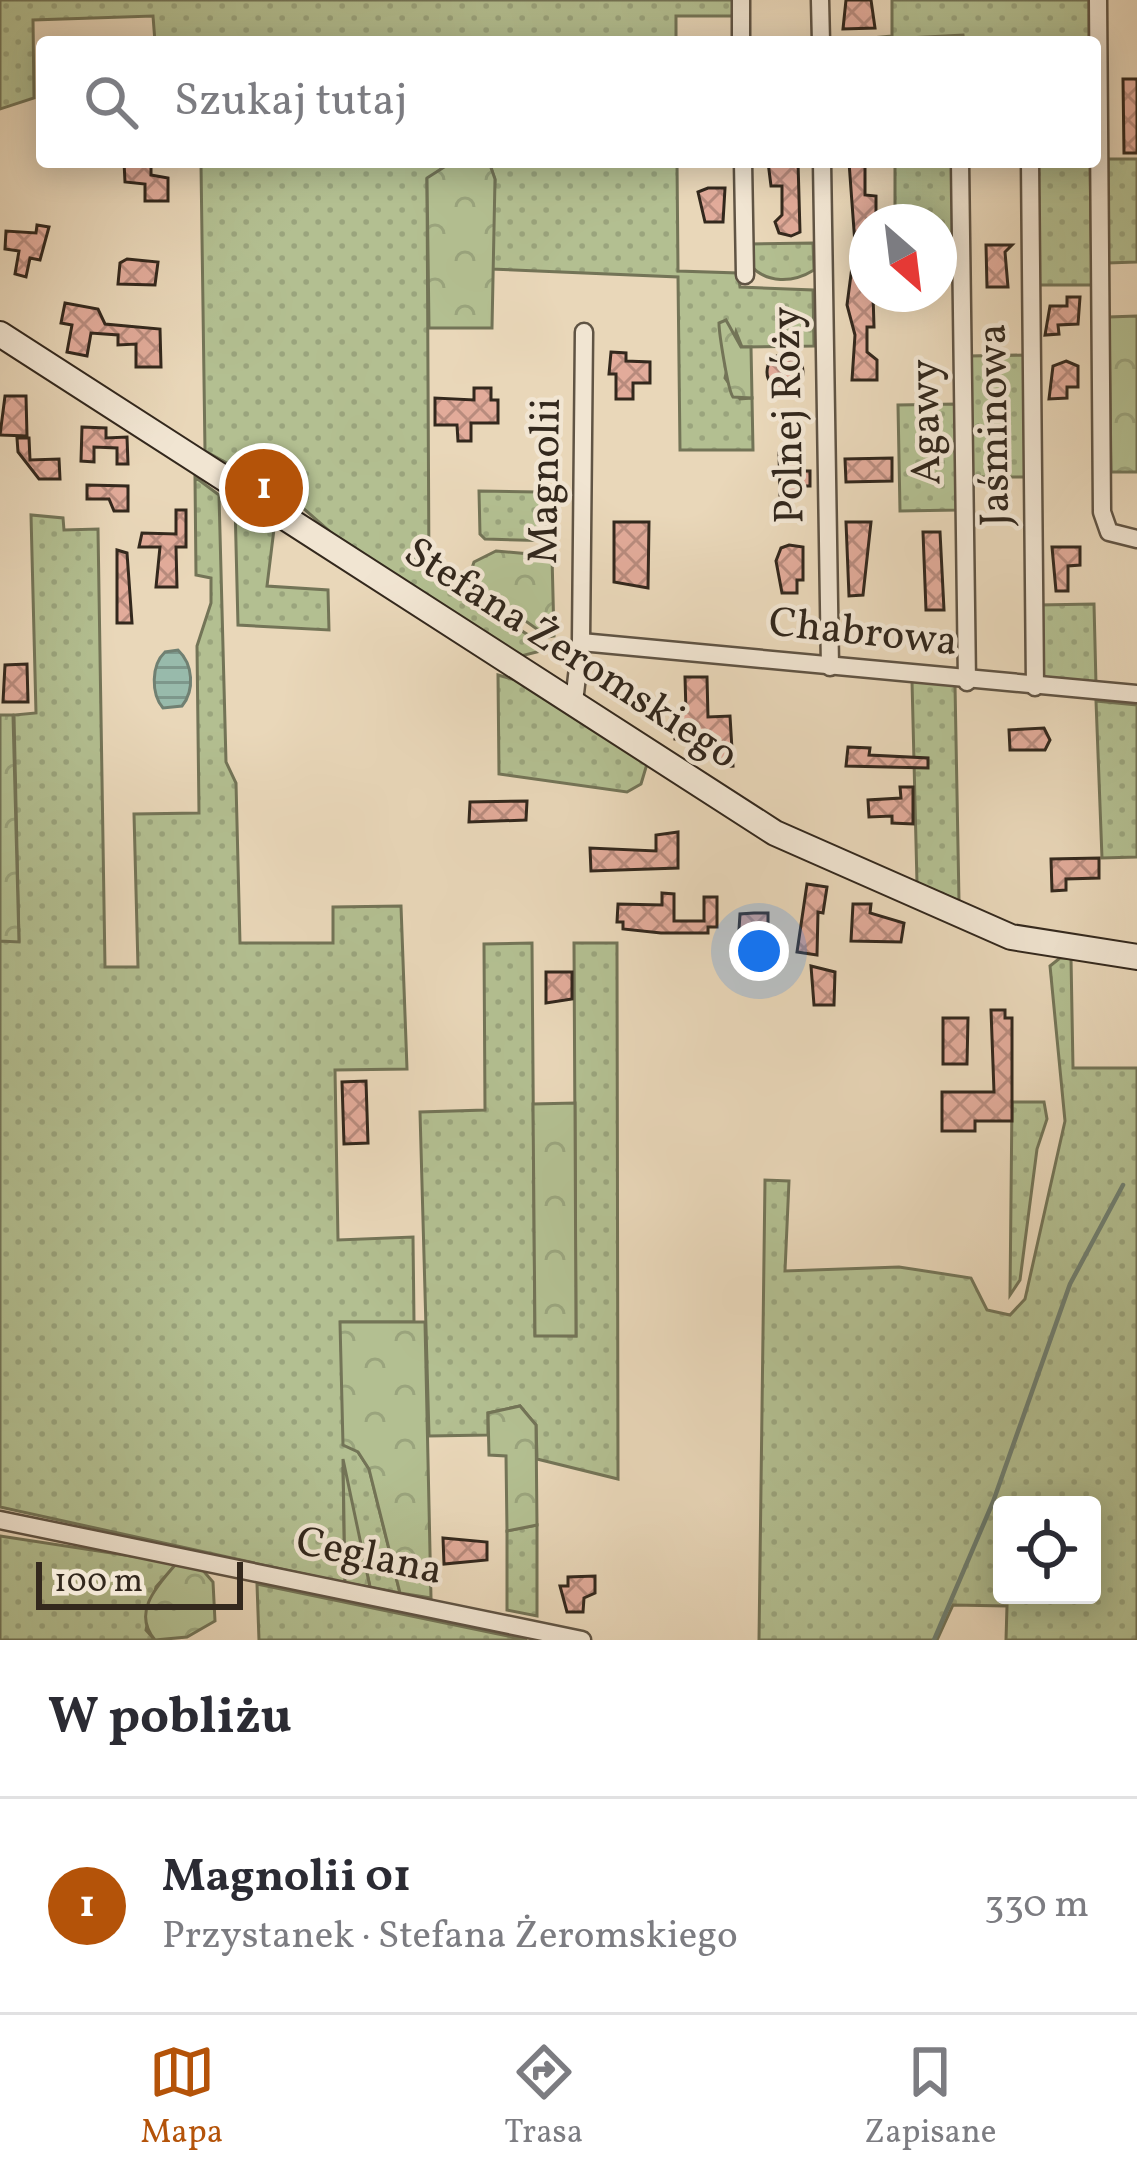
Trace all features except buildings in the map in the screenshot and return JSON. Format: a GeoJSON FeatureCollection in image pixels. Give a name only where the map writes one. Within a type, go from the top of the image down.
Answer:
{"type":"FeatureCollection","features":[{"type":"Feature","properties":{"kind":"street"},"geometry":{"type":"LineString","coordinates":[[741,0],[741,36]]}},
{"type":"Feature","properties":{"kind":"street"},"geometry":{"type":"LineString","coordinates":[[820,0],[820,36]]}},
{"type":"Feature","properties":{"kind":"street"},"geometry":{"type":"LineString","coordinates":[[1098,0],[1098,36]]}},
{"type":"Feature","properties":{"kind":"street"},"geometry":{"type":"LineString","coordinates":[[743,168],[745,275]]}},
{"type":"Feature","properties":{"kind":"street","name":"Polnej Róży"},"geometry":{"type":"LineString","coordinates":[[822,168],[830,667]]}},
{"type":"Feature","properties":{"kind":"street","name":"Agawy"},"geometry":{"type":"LineString","coordinates":[[960,168],[967,682]]}},
{"type":"Feature","properties":{"kind":"street","name":"Jaśminowa"},"geometry":{"type":"LineString","coordinates":[[1030,168],[1035,687]]}},
{"type":"Feature","properties":{"kind":"street"},"geometry":{"type":"LineString","coordinates":[[1099,168],[1102,512],[1109,532],[1137,539]]}},
{"type":"Feature","properties":{"kind":"street","name":"Magnolii"},"geometry":{"type":"LineString","coordinates":[[574,702],[581,642],[584,332]]}},
{"type":"Feature","properties":{"kind":"street","name":"Stefana Żeromskiego"},"geometry":{"type":"LineString","coordinates":[[0,334],[776,832],[1011,937],[1137,957]]}},
{"type":"Feature","properties":{"kind":"street","name":"Chabrowa"},"geometry":{"type":"LineString","coordinates":[[581,642],[967,682],[1137,694]]}},
{"type":"Feature","properties":{"kind":"street","name":"Ceglana"},"geometry":{"type":"LineString","coordinates":[[0,1520],[582,1640]]}},
{"type":"Feature","properties":{"kind":"green space"},"geometry":{"type":"Polygon","coordinates":[[[0,0],[734,0],[734,16],[676,16],[676,36],[155,36],[153,16],[33,20],[34,98],[0,109],[0,0]]]}},
{"type":"Feature","properties":{"kind":"green space"},"geometry":{"type":"Polygon","coordinates":[[[892,0],[1089,0],[1089,36],[892,36],[892,0]]]}},
{"type":"Feature","properties":{"kind":"green space"},"geometry":{"type":"Polygon","coordinates":[[[1108,159],[1137,159],[1137,262],[1108,263],[1108,159]]]}},
{"type":"Feature","properties":{"kind":"green space"},"geometry":{"type":"Polygon","coordinates":[[[201,168],[443,168],[427,179],[429,572],[544,645],[541,651],[521,656],[336,537],[295,501],[205,451],[201,168]]]}},
{"type":"Feature","properties":{"kind":"green space"},"geometry":{"type":"Polygon","coordinates":[[[443,168],[491,168],[495,179],[492,328],[429,328],[427,178],[443,168]]]}},
{"type":"Feature","properties":{"kind":"green space"},"geometry":{"type":"Polygon","coordinates":[[[491,168],[677,168],[678,271],[738,273],[740,287],[813,290],[814,346],[742,347],[736,332],[725,378],[740,399],[752,398],[753,450],[680,450],[678,277],[491,269],[495,180],[491,168]]]}},
{"type":"Feature","properties":{"kind":"green space"},"geometry":{"type":"Polygon","coordinates":[[[895,168],[955,168],[955,204],[895,204],[895,168]]]}},
{"type":"Feature","properties":{"kind":"green space"},"geometry":{"type":"Polygon","coordinates":[[[1035,168],[1090,168],[1092,285],[1035,285],[1035,168]]]}},
{"type":"Feature","properties":{"kind":"green space"},"geometry":{"type":"Polygon","coordinates":[[[813,243],[814,270],[798,277],[772,278],[750,265],[749,244],[813,243]]]}},
{"type":"Feature","properties":{"kind":"green space"},"geometry":{"type":"Polygon","coordinates":[[[1137,316],[1137,472],[1111,472],[1109,317],[1137,316]]]}},
{"type":"Feature","properties":{"kind":"green space"},"geometry":{"type":"Polygon","coordinates":[[[726,320],[741,347],[751,347],[752,398],[731,393],[719,329],[719,323],[726,320]]]}},
{"type":"Feature","properties":{"kind":"green space"},"geometry":{"type":"Polygon","coordinates":[[[1025,355],[1026,477],[970,477],[969,356],[1025,355]]]}},
{"type":"Feature","properties":{"kind":"green space"},"geometry":{"type":"Polygon","coordinates":[[[956,404],[958,510],[900,511],[898,405],[956,404]]]}},
{"type":"Feature","properties":{"kind":"green space"},"geometry":{"type":"Polygon","coordinates":[[[195,477],[219,495],[226,762],[236,783],[240,943],[333,943],[333,907],[401,906],[407,1069],[335,1070],[338,1240],[413,1237],[414,1322],[341,1322],[358,1452],[369,1469],[400,1593],[370,1587],[343,1467],[345,1583],[0,1507],[0,941],[19,941],[14,715],[36,713],[31,515],[63,518],[64,530],[98,529],[105,967],[138,967],[134,814],[199,813],[197,646],[211,603],[211,578],[196,575],[195,477]]]}},
{"type":"Feature","properties":{"kind":"green space"},"geometry":{"type":"Polygon","coordinates":[[[479,491],[538,492],[557,510],[556,541],[485,539],[480,534],[479,491]]]}},
{"type":"Feature","properties":{"kind":"green space"},"geometry":{"type":"Polygon","coordinates":[[[235,504],[274,529],[267,586],[328,590],[329,630],[238,625],[235,504]]]}},
{"type":"Feature","properties":{"kind":"green space"},"geometry":{"type":"Polygon","coordinates":[[[496,551],[552,556],[554,636],[548,637],[468,580],[474,562],[496,551]]]}},
{"type":"Feature","properties":{"kind":"green space"},"geometry":{"type":"Polygon","coordinates":[[[1094,604],[1096,684],[1049,680],[1040,674],[1039,605],[1094,604]]]}},
{"type":"Feature","properties":{"kind":"green space"},"geometry":{"type":"Polygon","coordinates":[[[498,675],[516,680],[647,764],[641,784],[627,792],[499,774],[498,675]]]}},
{"type":"Feature","properties":{"kind":"green space"},"geometry":{"type":"Polygon","coordinates":[[[912,681],[955,685],[959,901],[917,883],[912,681]]]}},
{"type":"Feature","properties":{"kind":"green space"},"geometry":{"type":"Polygon","coordinates":[[[1096,701],[1137,705],[1137,857],[1102,858],[1096,701]]]}},
{"type":"Feature","properties":{"kind":"green space"},"geometry":{"type":"Polygon","coordinates":[[[0,715],[13,715],[19,942],[0,941],[0,715]]]}},
{"type":"Feature","properties":{"kind":"green space"},"geometry":{"type":"Polygon","coordinates":[[[532,943],[535,1335],[576,1336],[574,943],[617,943],[618,1479],[537,1459],[536,1425],[520,1406],[488,1413],[488,1435],[429,1436],[420,1112],[485,1110],[484,944],[532,943]]]}},
{"type":"Feature","properties":{"kind":"green space"},"geometry":{"type":"Polygon","coordinates":[[[1060,958],[1071,958],[1073,1068],[1137,1068],[1137,1640],[1006,1640],[1007,1606],[953,1605],[937,1640],[759,1640],[765,1180],[789,1181],[785,1271],[899,1267],[971,1278],[987,1310],[1010,1315],[1025,1299],[1065,1121],[1050,966],[1060,958]]]}},
{"type":"Feature","properties":{"kind":"green space"},"geometry":{"type":"Polygon","coordinates":[[[1012,1102],[1044,1102],[1047,1119],[1037,1149],[1020,1280],[1010,1295],[1012,1102]]]}},
{"type":"Feature","properties":{"kind":"green space"},"geometry":{"type":"Polygon","coordinates":[[[575,1103],[576,1336],[535,1336],[533,1104],[575,1103]]]}},
{"type":"Feature","properties":{"kind":"green space"},"geometry":{"type":"Polygon","coordinates":[[[340,1322],[425,1322],[431,1598],[400,1593],[369,1469],[358,1452],[343,1445],[340,1322]]]}},
{"type":"Feature","properties":{"kind":"green space"},"geometry":{"type":"Polygon","coordinates":[[[520,1406],[536,1425],[537,1525],[507,1531],[506,1456],[489,1455],[488,1413],[520,1406]]]}},
{"type":"Feature","properties":{"kind":"green space"},"geometry":{"type":"Polygon","coordinates":[[[343,1459],[370,1587],[345,1583],[343,1459]]]}},
{"type":"Feature","properties":{"kind":"green space"},"geometry":{"type":"Polygon","coordinates":[[[537,1525],[537,1616],[507,1610],[507,1531],[537,1525]]]}},
{"type":"Feature","properties":{"kind":"green space"},"geometry":{"type":"Polygon","coordinates":[[[0,1536],[177,1563],[156,1587],[146,1630],[155,1640],[0,1640],[0,1536]]]}},
{"type":"Feature","properties":{"kind":"green space"},"geometry":{"type":"Polygon","coordinates":[[[177,1563],[200,1567],[213,1582],[215,1621],[187,1637],[155,1640],[148,1630],[146,1609],[177,1563]]]}},
{"type":"Feature","properties":{"kind":"green space"},"geometry":{"type":"Polygon","coordinates":[[[257,1584],[527,1640],[259,1640],[257,1584]]]}},
{"type":"Feature","properties":{"kind":"shaded area"},"geometry":{"type":"Polygon","coordinates":[[[178,650],[189,670],[189,692],[182,706],[163,708],[156,695],[155,672],[165,652],[178,650]]]}},
{"type":"Feature","properties":{"kind":"waterway"},"geometry":{"type":"LineString","coordinates":[[934,1640],[993,1502],[1070,1284],[1123,1185]]}},
{"type":"Feature","properties":{"kind":"place","name":"Magnolii 01"},"geometry":{"type":"Point","coordinates":[264,488]}}]}
